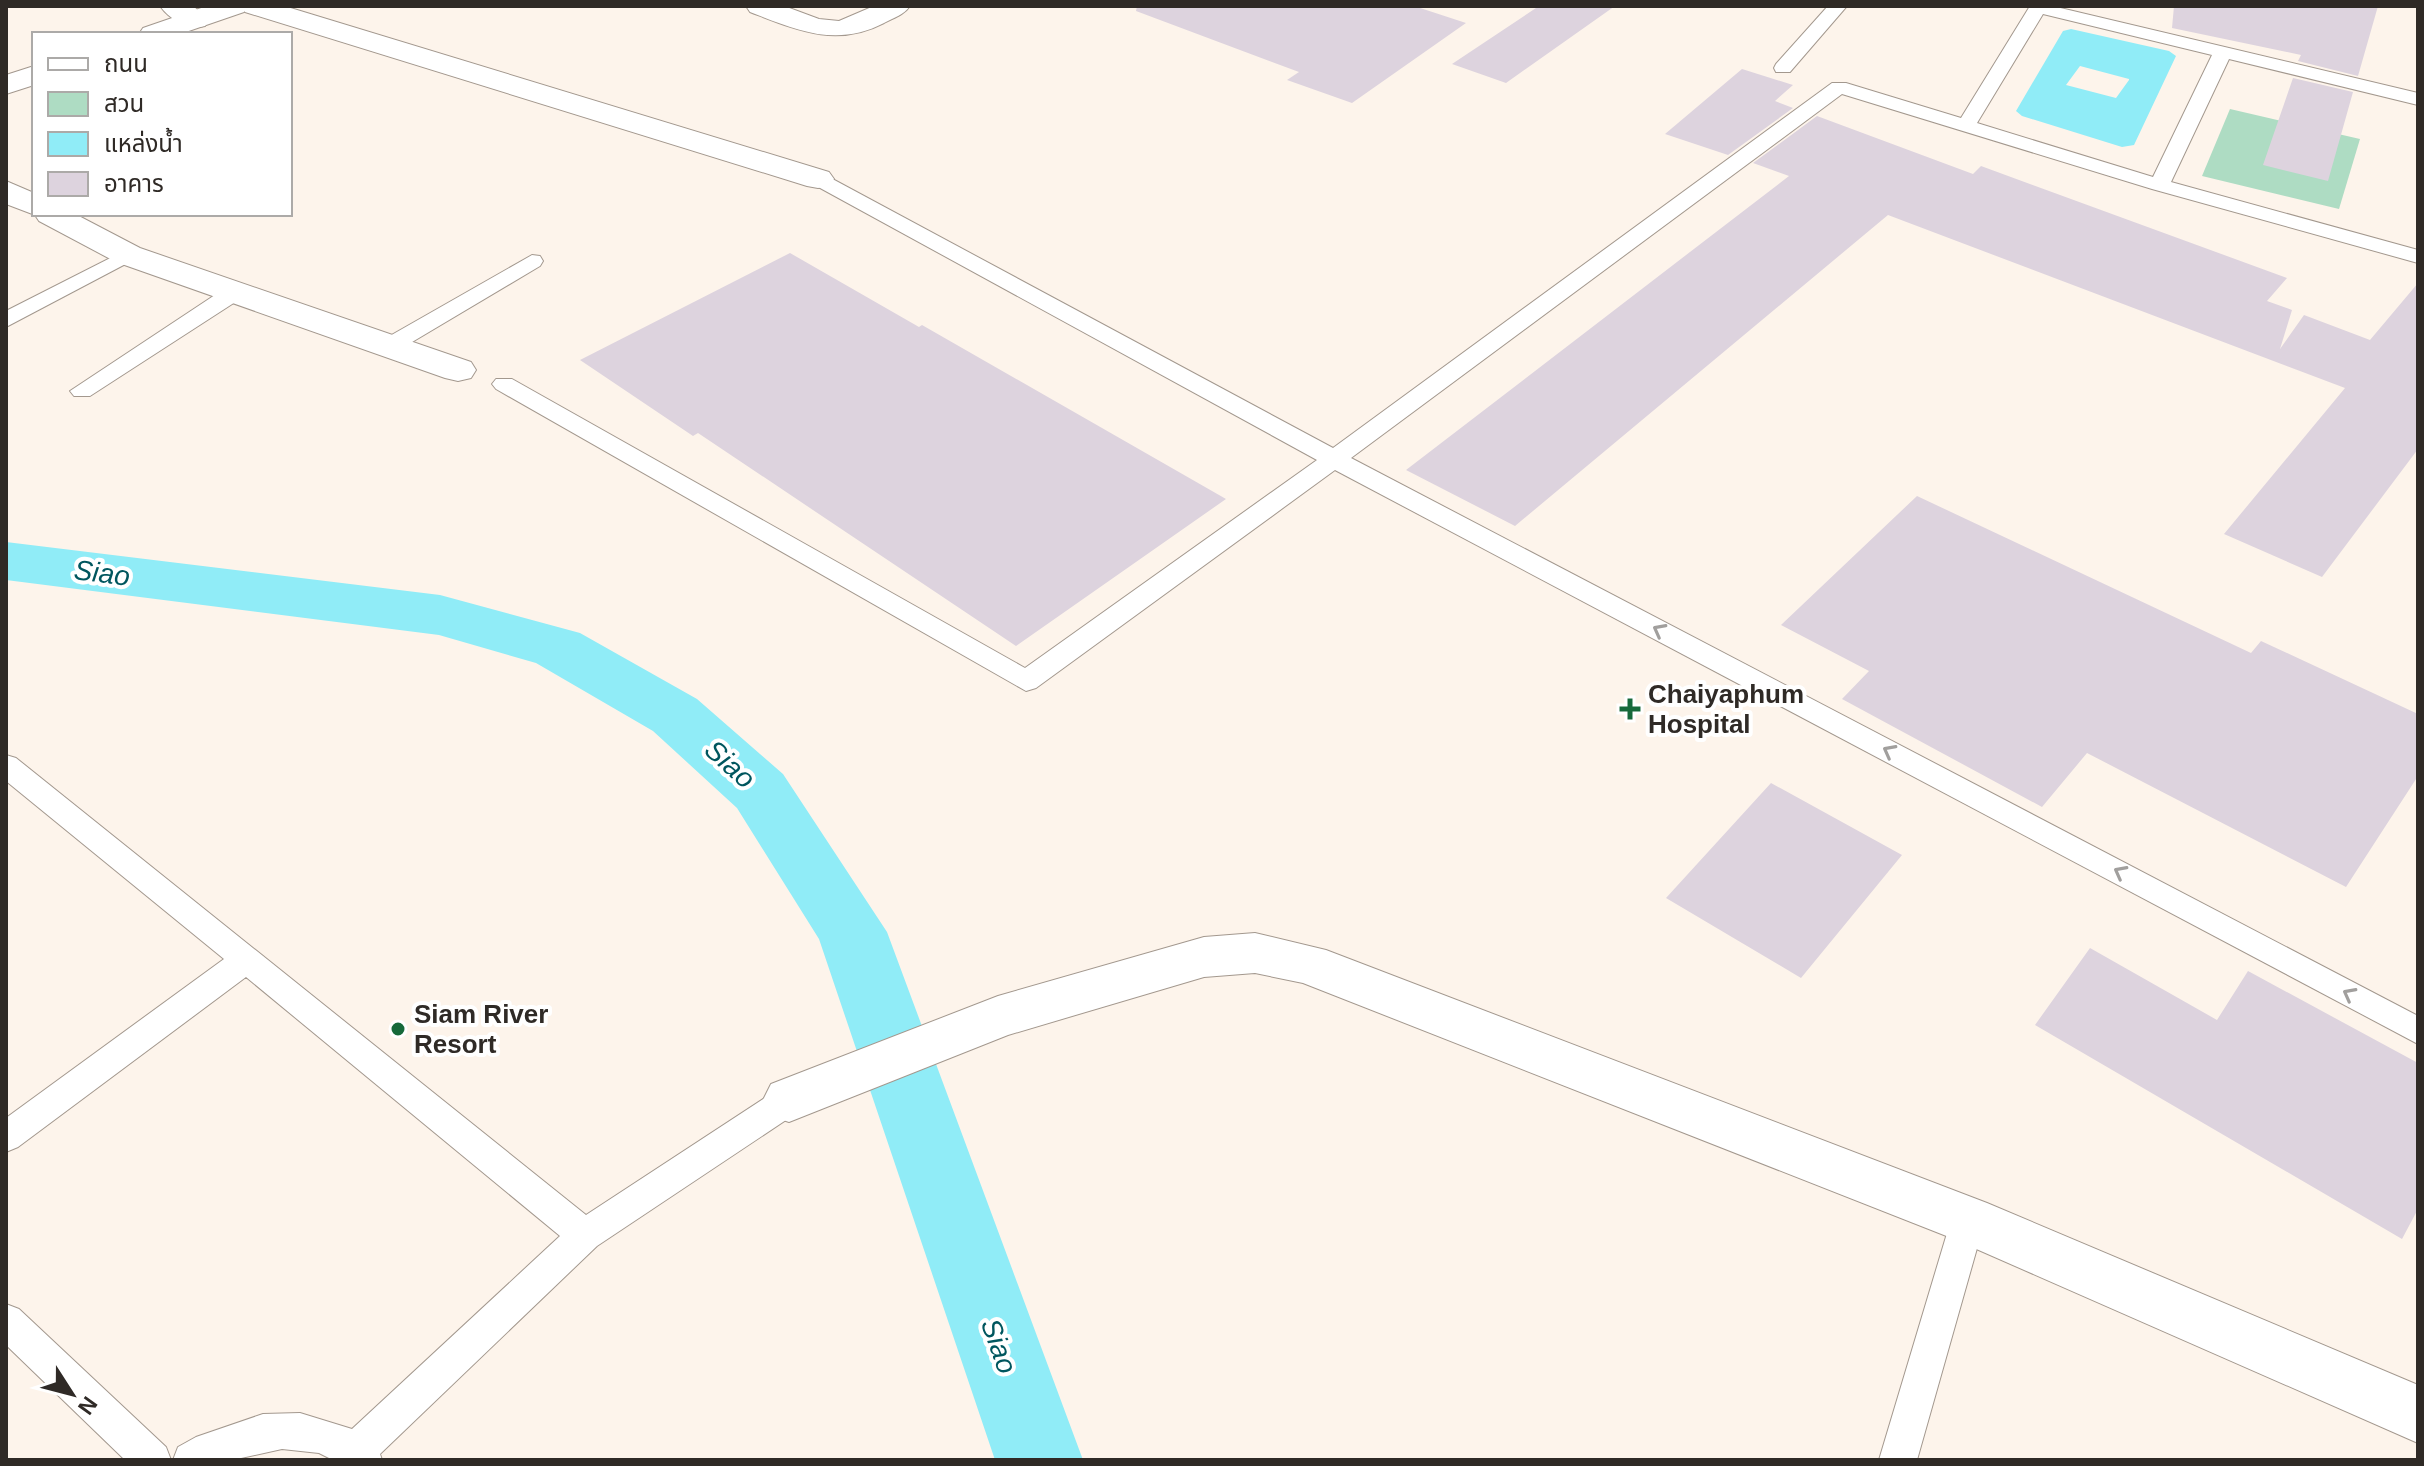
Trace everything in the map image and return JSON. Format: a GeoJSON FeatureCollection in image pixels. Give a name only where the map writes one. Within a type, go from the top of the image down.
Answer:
{"type":"FeatureCollection","features":[{"type":"Feature","properties":{"kind":"street"},"geometry":{"type":"LineString","coordinates":[[156,32],[184,13],[234,6]]}},
{"type":"Feature","properties":{"kind":"street"},"geometry":{"type":"LineString","coordinates":[[255,6],[818,179]]}},
{"type":"Feature","properties":{"kind":"street"},"geometry":{"type":"LineString","coordinates":[[760,6],[818,28],[839,29],[852,27],[896,6]]}},
{"type":"Feature","properties":{"kind":"street"},"geometry":{"type":"LineString","coordinates":[[6,85],[32,76]]}},
{"type":"Feature","properties":{"kind":"street"},"geometry":{"type":"LineString","coordinates":[[6,191],[32,205]]}},
{"type":"Feature","properties":{"kind":"street"},"geometry":{"type":"LineString","coordinates":[[54,216],[128,255],[458,370]]}},
{"type":"Feature","properties":{"kind":"street"},"geometry":{"type":"LineString","coordinates":[[789,1100],[998,1017],[1204,957],[1255,953],[1309,964],[1968,1220],[2418,1414]]}},
{"type":"Feature","properties":{"kind":"lane"},"geometry":{"type":"LineString","coordinates":[[1783,68],[1838,6]]}},
{"type":"Feature","properties":{"kind":"lane"},"geometry":{"type":"LineString","coordinates":[[1965,127],[2038,7],[2418,99]]}},
{"type":"Feature","properties":{"kind":"lane"},"geometry":{"type":"LineString","coordinates":[[2159,185],[2223,52]]}},
{"type":"Feature","properties":{"kind":"lane"},"geometry":{"type":"LineString","coordinates":[[504,384],[1026,681],[1334,459],[1839,87],[2159,185],[2418,257]]}},
{"type":"Feature","properties":{"kind":"lane"},"geometry":{"type":"LineString","coordinates":[[818,179],[1334,459],[2418,1031]]}},
{"type":"Feature","properties":{"kind":"lane"},"geometry":{"type":"LineString","coordinates":[[6,320],[128,255]]}},
{"type":"Feature","properties":{"kind":"lane"},"geometry":{"type":"LineString","coordinates":[[389,346],[532,261]]}},
{"type":"Feature","properties":{"kind":"lane"},"geometry":{"type":"LineString","coordinates":[[82,391],[235,292]]}},
{"type":"Feature","properties":{"kind":"lane"},"geometry":{"type":"LineString","coordinates":[[6,765],[585,1235]]}},
{"type":"Feature","properties":{"kind":"lane"},"geometry":{"type":"LineString","coordinates":[[6,1137],[247,960]]}},
{"type":"Feature","properties":{"kind":"lane"},"geometry":{"type":"LineString","coordinates":[[192,1460],[223,1442],[274,1429],[318,1433],[359,1455],[585,1235],[789,1100]]}},
{"type":"Feature","properties":{"kind":"lane"},"geometry":{"type":"LineString","coordinates":[[1898,1460],[1968,1220]]}},
{"type":"Feature","properties":{"kind":"lane"},"geometry":{"type":"LineString","coordinates":[[6,1321],[152,1460]]}},
{"type":"Feature","properties":{"kind":"green space"},"geometry":{"type":"Polygon","coordinates":[[[2230,109],[2360,139],[2339,209],[2202,176],[2230,109]]]}},
{"type":"Feature","properties":{"kind":"water"},"geometry":{"type":"Polygon","coordinates":[[[2071,29],[2169,51],[2176,56],[2134,145],[2122,147],[2022,116],[2016,111],[2063,31],[2071,29]],[[2080,66],[2066,85],[2116,98],[2129,79],[2080,66]]]}},
{"type":"Feature","properties":{"kind":"building"},"geometry":{"type":"Polygon","coordinates":[[[1137,6],[1414,6],[1466,23],[1352,103],[1287,80],[1299,72],[1136,11],[1137,6]]]}},
{"type":"Feature","properties":{"kind":"building"},"geometry":{"type":"Polygon","coordinates":[[[1539,6],[1615,6],[1506,83],[1452,64],[1539,6]]]}},
{"type":"Feature","properties":{"kind":"building"},"geometry":{"type":"Polygon","coordinates":[[[2174,6],[2378,6],[2358,76],[2298,61],[2301,55],[2172,28],[2174,6]]]}},
{"type":"Feature","properties":{"kind":"building"},"geometry":{"type":"Polygon","coordinates":[[[1742,69],[1793,85],[1775,101],[1793,108],[1728,155],[1665,134],[1742,69]]]}},
{"type":"Feature","properties":{"kind":"building"},"geometry":{"type":"Polygon","coordinates":[[[2293,78],[2353,92],[2328,181],[2263,165],[2293,78]]]}},
{"type":"Feature","properties":{"kind":"building"},"geometry":{"type":"Polygon","coordinates":[[[1817,116],[1973,174],[1981,166],[2287,278],[2267,301],[2292,310],[2280,349],[2304,315],[2370,340],[2418,283],[2418,449],[2322,577],[2224,534],[2345,388],[1888,215],[1515,526],[1406,470],[1789,176],[1753,163],[1817,116]]]}},
{"type":"Feature","properties":{"kind":"building"},"geometry":{"type":"Polygon","coordinates":[[[790,253],[1226,499],[1016,646],[698,433],[693,436],[580,360],[790,253]]]}},
{"type":"Feature","properties":{"kind":"building"},"geometry":{"type":"Polygon","coordinates":[[[1917,496],[2251,653],[2261,641],[2418,714],[2418,776],[2346,887],[2087,753],[2042,807],[1842,699],[1869,671],[1781,625],[1917,496]]]}},
{"type":"Feature","properties":{"kind":"building"},"geometry":{"type":"Polygon","coordinates":[[[1771,783],[1902,855],[1801,978],[1666,898],[1771,783]]]}},
{"type":"Feature","properties":{"kind":"building"},"geometry":{"type":"Polygon","coordinates":[[[2090,948],[2217,1020],[2248,971],[2418,1063],[2418,1209],[2402,1239],[2035,1025],[2090,948]]]}},
{"type":"Feature","properties":{"kind":"waterway","name":"Siao"},"geometry":{"type":"LineString","coordinates":[[6,561],[440,615],[558,648],[675,715],[760,791],[852,932],[1039,1460]]}},
{"type":"Feature","properties":{"kind":"place","name":"Chaiyaphum Hospital"},"geometry":{"type":"Point","coordinates":[1630,709]}},
{"type":"Feature","properties":{"kind":"place","name":"Siam River Resort"},"geometry":{"type":"Point","coordinates":[398,1029]}}]}
